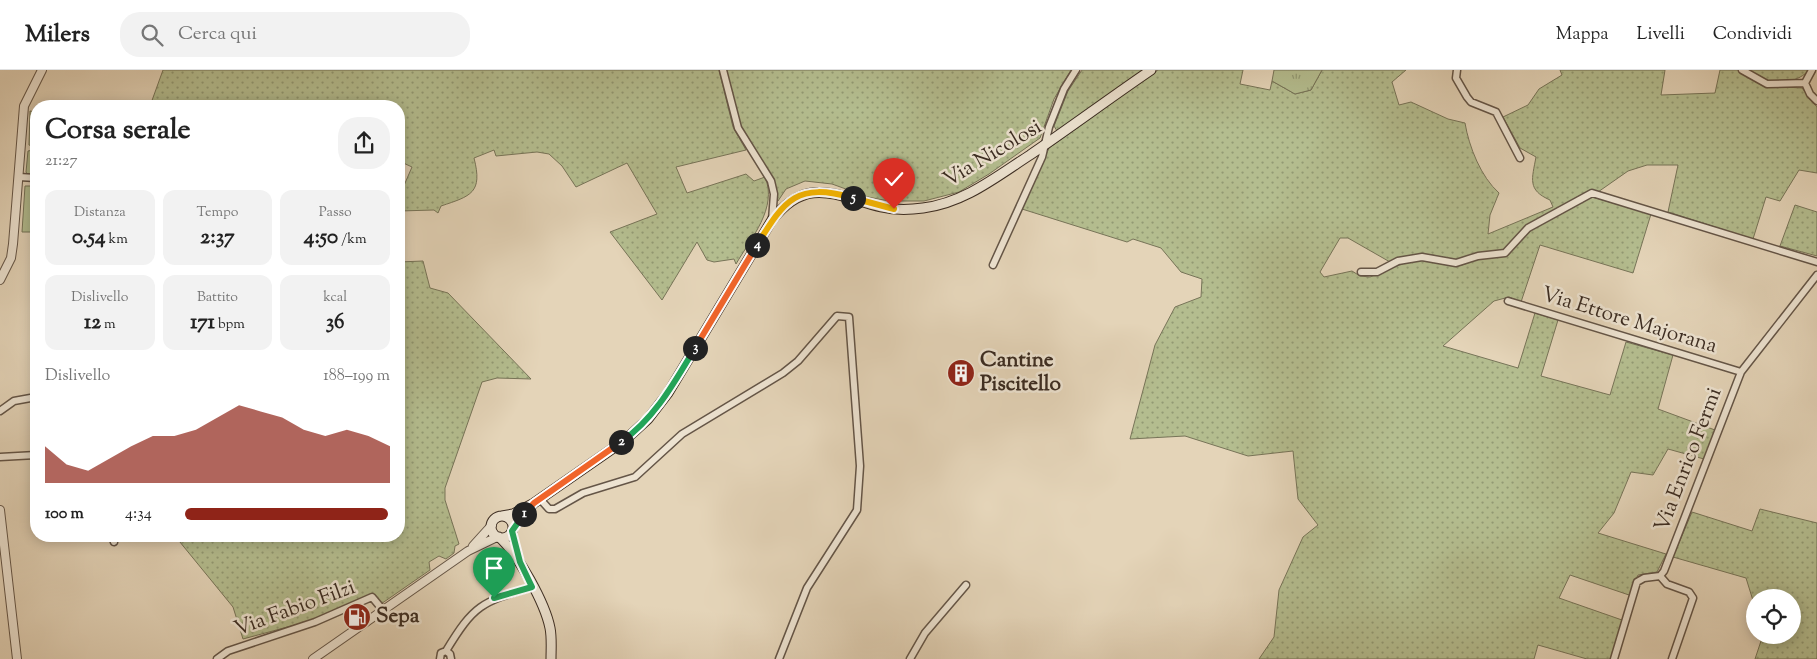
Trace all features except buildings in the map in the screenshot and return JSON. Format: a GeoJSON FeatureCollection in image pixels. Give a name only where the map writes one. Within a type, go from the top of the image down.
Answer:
{"type":"FeatureCollection","features":[{"type":"Feature","properties":{"kind":"main road","name":"Via Nicolosi"},"geometry":{"type":"LineString","coordinates":[[537,501],[625,440],[659,407],[772,220],[796,197],[814,192],[826,192],[894,209],[940,205],[971,193],[1151,70]]}},
{"type":"Feature","properties":{"kind":"main road"},"geometry":{"type":"LineString","coordinates":[[520,562],[492,531],[492,525],[495,519],[513,514],[537,501]]}},
{"type":"Feature","properties":{"kind":"main road"},"geometry":{"type":"LineString","coordinates":[[498,537],[505,537],[537,501]]}},
{"type":"Feature","properties":{"kind":"main road"},"geometry":{"type":"LineString","coordinates":[[502,516],[511,521],[520,562],[550,626],[552,659]]}},
{"type":"Feature","properties":{"kind":"street"},"geometry":{"type":"LineString","coordinates":[[0,280],[11,258],[24,106],[36,78],[42,70]]}},
{"type":"Feature","properties":{"kind":"street"},"geometry":{"type":"LineString","coordinates":[[722,70],[738,128],[771,181],[774,194],[772,220]]}},
{"type":"Feature","properties":{"kind":"street"},"geometry":{"type":"LineString","coordinates":[[993,265],[1042,157],[1049,127],[1064,89],[1076,70]]}},
{"type":"Feature","properties":{"kind":"street"},"geometry":{"type":"LineString","coordinates":[[1457,70],[1456,78],[1466,97],[1471,102],[1496,112],[1520,158]]}},
{"type":"Feature","properties":{"kind":"street"},"geometry":{"type":"LineString","coordinates":[[1742,70],[1767,84],[1805,83]]}},
{"type":"Feature","properties":{"kind":"street"},"geometry":{"type":"LineString","coordinates":[[1805,83],[1812,70]]}},
{"type":"Feature","properties":{"kind":"street"},"geometry":{"type":"LineString","coordinates":[[1805,83],[1810,94],[1817,101]]}},
{"type":"Feature","properties":{"kind":"street"},"geometry":{"type":"LineString","coordinates":[[19,177],[30,178]]}},
{"type":"Feature","properties":{"kind":"street"},"geometry":{"type":"LineString","coordinates":[[1361,272],[1377,272],[1398,261],[1414,258],[1432,257],[1456,263],[1478,256],[1505,253],[1528,228],[1592,193],[1817,262]]}},
{"type":"Feature","properties":{"kind":"street","name":"Via Enrico Fermi"},"geometry":{"type":"LineString","coordinates":[[1660,576],[1664,571],[1741,372],[1817,275]]}},
{"type":"Feature","properties":{"kind":"street","name":"Via Ettore Majorana"},"geometry":{"type":"LineString","coordinates":[[1508,301],[1741,372]]}},
{"type":"Feature","properties":{"kind":"street"},"geometry":{"type":"LineString","coordinates":[[537,501],[549,509],[555,508],[583,493],[635,477],[682,434],[783,373],[798,361],[837,316],[848,317],[860,466],[857,510],[807,588],[779,659]]}},
{"type":"Feature","properties":{"kind":"street"},"geometry":{"type":"LineString","coordinates":[[0,411],[14,401],[30,398]]}},
{"type":"Feature","properties":{"kind":"street"},"geometry":{"type":"LineString","coordinates":[[0,457],[30,455]]}},
{"type":"Feature","properties":{"kind":"street"},"geometry":{"type":"LineString","coordinates":[[0,510],[17,659]]}},
{"type":"Feature","properties":{"kind":"street"},"geometry":{"type":"LineString","coordinates":[[468,551],[492,525]]}},
{"type":"Feature","properties":{"kind":"street"},"geometry":{"type":"LineString","coordinates":[[313,659],[382,609],[468,551],[498,537]]}},
{"type":"Feature","properties":{"kind":"street"},"geometry":{"type":"LineString","coordinates":[[1614,659],[1637,582],[1644,578],[1660,576],[1667,584],[1689,592],[1694,598],[1672,659]]}},
{"type":"Feature","properties":{"kind":"street"},"geometry":{"type":"LineString","coordinates":[[910,659],[925,633],[966,585]]}},
{"type":"Feature","properties":{"kind":"street"},"geometry":{"type":"LineString","coordinates":[[440,659],[441,654],[446,651],[468,617],[480,606],[494,598],[532,587]]}},
{"type":"Feature","properties":{"kind":"street","name":"Via Fabio Filzi"},"geometry":{"type":"LineString","coordinates":[[218,659],[228,651],[315,622],[372,597],[382,609]]}},
{"type":"Feature","properties":{"kind":"street"},"geometry":{"type":"LineString","coordinates":[[446,651],[450,654],[451,659]]}},
{"type":"Feature","properties":{"kind":"green space"},"geometry":{"type":"Polygon","coordinates":[[[163,70],[719,70],[733,127],[746,150],[676,167],[687,193],[746,174],[754,181],[765,177],[768,200],[761,222],[736,264],[734,259],[714,262],[707,260],[697,242],[662,300],[610,232],[657,214],[627,163],[576,187],[562,166],[549,154],[537,152],[496,156],[494,150],[474,158],[477,179],[475,186],[467,196],[441,206],[438,213],[434,210],[405,211],[405,183],[412,167],[405,164],[405,100],[152,100],[163,70]]]}},
{"type":"Feature","properties":{"kind":"green space"},"geometry":{"type":"Polygon","coordinates":[[[725,70],[1071,70],[1054,99],[1040,138],[989,174],[959,192],[924,201],[889,201],[868,197],[832,184],[805,181],[786,189],[778,201],[766,169],[740,125],[725,70]]]}},
{"type":"Feature","properties":{"kind":"green space"},"geometry":{"type":"Polygon","coordinates":[[[1082,70],[1143,70],[1057,131],[1054,126],[1068,91],[1082,70]]]}},
{"type":"Feature","properties":{"kind":"green space"},"geometry":{"type":"Polygon","coordinates":[[[1158,70],[1243,70],[1240,84],[1270,90],[1272,81],[1295,94],[1311,90],[1322,70],[1406,70],[1392,82],[1399,105],[1411,102],[1448,119],[1465,123],[1469,142],[1481,170],[1499,193],[1490,215],[1488,234],[1553,207],[1550,200],[1534,188],[1533,178],[1536,157],[1520,148],[1503,117],[1528,105],[1539,89],[1562,75],[1560,70],[1665,70],[1661,95],[1715,93],[1720,70],[1739,70],[1767,86],[1802,88],[1817,107],[1817,173],[1799,170],[1780,201],[1766,197],[1753,239],[1668,212],[1678,165],[1647,165],[1628,171],[1598,192],[1585,193],[1526,227],[1504,251],[1478,254],[1456,261],[1433,255],[1418,255],[1390,262],[1348,238],[1340,238],[1320,272],[1324,277],[1352,271],[1360,276],[1370,277],[1412,260],[1430,259],[1450,265],[1462,265],[1481,258],[1505,255],[1538,224],[1589,196],[1651,214],[1633,273],[1540,245],[1521,302],[1509,297],[1494,301],[1443,346],[1518,368],[1535,313],[1558,320],[1541,376],[1610,395],[1626,342],[1673,355],[1658,409],[1715,430],[1704,459],[1668,449],[1653,475],[1631,472],[1614,513],[1598,533],[1666,554],[1657,572],[1638,575],[1629,595],[1570,575],[1559,598],[1622,620],[1611,659],[1587,659],[1538,645],[1534,659],[1259,659],[1274,637],[1279,590],[1303,537],[1318,525],[1298,499],[1293,451],[1248,456],[1185,436],[1130,439],[1155,345],[1175,307],[1201,297],[1202,279],[1181,272],[1161,248],[1133,239],[1127,242],[1022,209],[1049,148],[1158,70]]]}},
{"type":"Feature","properties":{"kind":"green space"},"geometry":{"type":"Polygon","coordinates":[[[1274,70],[1322,70],[1311,90],[1295,94],[1272,81],[1274,70]]]}},
{"type":"Feature","properties":{"kind":"green space"},"geometry":{"type":"Polygon","coordinates":[[[1748,70],[1809,70],[1795,80],[1776,83],[1763,79],[1748,70]]]}},
{"type":"Feature","properties":{"kind":"green space"},"geometry":{"type":"Polygon","coordinates":[[[30,111],[30,145],[29,145],[30,111]]]}},
{"type":"Feature","properties":{"kind":"green space"},"geometry":{"type":"Polygon","coordinates":[[[28,151],[30,151],[30,175],[26,172],[28,151]]]}},
{"type":"Feature","properties":{"kind":"green space"},"geometry":{"type":"Polygon","coordinates":[[[25,186],[30,186],[30,232],[22,232],[25,186]]]}},
{"type":"Feature","properties":{"kind":"green space"},"geometry":{"type":"Polygon","coordinates":[[[1795,205],[1817,212],[1817,256],[1780,246],[1795,205]]]}},
{"type":"Feature","properties":{"kind":"green space"},"geometry":{"type":"Polygon","coordinates":[[[423,261],[430,288],[448,293],[531,379],[497,378],[482,382],[445,488],[445,500],[459,544],[455,546],[454,553],[446,559],[439,556],[429,562],[430,570],[381,604],[372,594],[306,622],[243,639],[233,607],[180,542],[405,542],[405,262],[423,261]]]}},
{"type":"Feature","properties":{"kind":"green space"},"geometry":{"type":"Polygon","coordinates":[[[1760,509],[1817,523],[1817,659],[1755,659],[1760,644],[1801,644],[1801,589],[1749,589],[1746,578],[1673,557],[1692,512],[1752,531],[1760,509]]]}},
{"type":"Feature","properties":{"kind":"place","name":"Cantine Piscitello"},"geometry":{"type":"Point","coordinates":[961,373]}},
{"type":"Feature","properties":{"kind":"place","name":"Sepa"},"geometry":{"type":"Point","coordinates":[357,617]}},
{"type":"Feature","properties":{"kind":"route"},"geometry":{"type":"LineString","coordinates":[[494,598],[532,587],[514,545],[513,527],[534,503],[625,440],[659,407],[772,220],[787,203],[806,193],[826,192],[894,209]]}}]}
